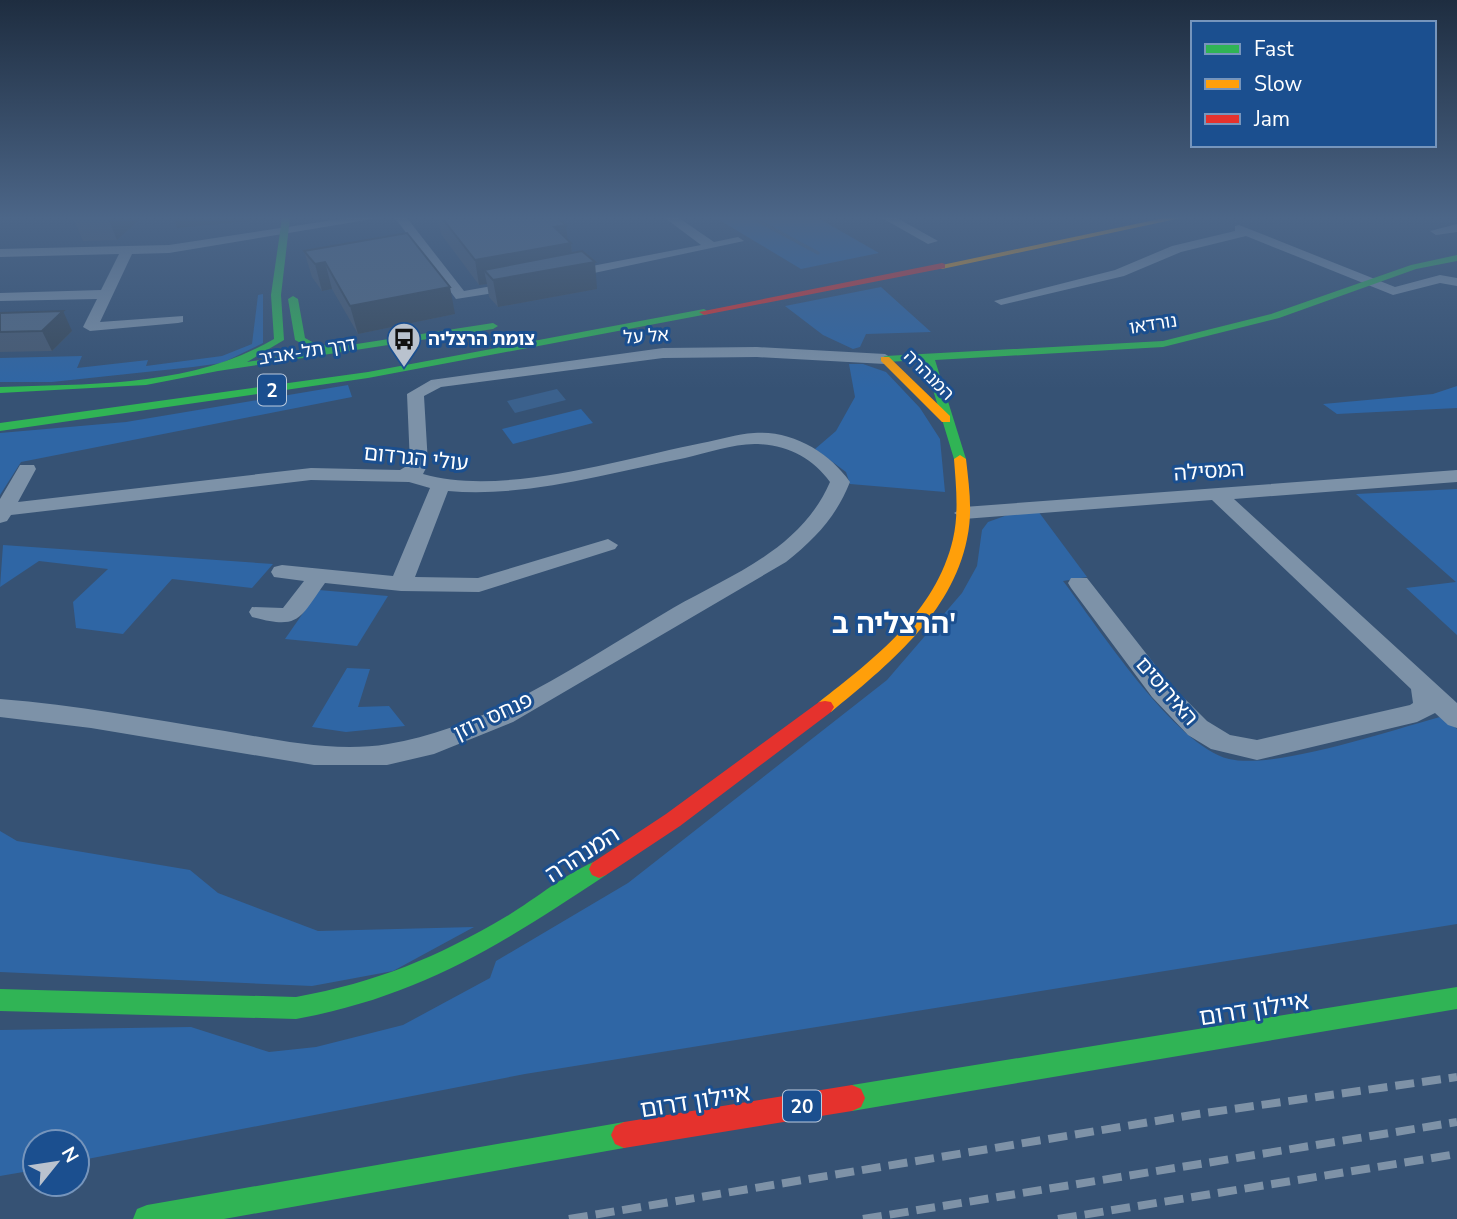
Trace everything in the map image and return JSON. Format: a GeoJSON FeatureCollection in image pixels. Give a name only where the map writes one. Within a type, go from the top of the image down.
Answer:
{"type":"FeatureCollection","features":[{"type":"Feature","properties":{"kind":"main road"},"geometry":{"type":"LineString","coordinates":[[222,369],[264,354],[279,340],[276,295],[278,275]]}},
{"type":"Feature","properties":{"kind":"main road"},"geometry":{"type":"LineString","coordinates":[[294,275],[292,291],[297,336],[313,347],[338,351]]}},
{"type":"Feature","properties":{"kind":"main road","name":"דרך תל-אביב"},"geometry":{"type":"LineString","coordinates":[[0,403],[159,391],[326,369],[822,275]]}},
{"type":"Feature","properties":{"kind":"main road","name":"דרך תל-אביב"},"geometry":{"type":"LineString","coordinates":[[130,411],[368,375],[899,275]]}},
{"type":"Feature","properties":{"kind":"main road","name":"נורדאו"},"geometry":{"type":"LineString","coordinates":[[885,359],[929,359],[1163,344],[1265,319],[1394,275]]}},
{"type":"Feature","properties":{"kind":"main road"},"geometry":{"type":"LineString","coordinates":[[0,390],[47,388],[222,369],[503,324]]}},
{"type":"Feature","properties":{"kind":"main road","name":"המנהרה"},"geometry":{"type":"LineString","coordinates":[[885,359],[946,419]]}},
{"type":"Feature","properties":{"kind":"main road","name":"המנהרה"},"geometry":{"type":"LineString","coordinates":[[0,1000],[296,1008],[342,1002],[451,961],[573,888],[673,820],[781,742],[880,663],[928,613],[942,590],[958,558],[965,487],[958,450],[929,359]]}},
{"type":"Feature","properties":{"kind":"main road"},"geometry":{"type":"LineString","coordinates":[[0,427],[130,411]]}},
{"type":"Feature","properties":{"kind":"main road","name":"2"},"geometry":{"type":"LineString","coordinates":[[0,419],[130,411]]}},
{"type":"Feature","properties":{"kind":"main road","name":"איילון דרום"},"geometry":{"type":"LineString","coordinates":[[148,1219],[490,1157],[1457,998]]}},
{"type":"Feature","properties":{"kind":"street"},"geometry":{"type":"LineString","coordinates":[[117,275],[90,327],[178,319]]}},
{"type":"Feature","properties":{"kind":"street"},"geometry":{"type":"LineString","coordinates":[[445,275],[461,296],[528,283]]}},
{"type":"Feature","properties":{"kind":"street"},"geometry":{"type":"LineString","coordinates":[[555,278],[570,275]]}},
{"type":"Feature","properties":{"kind":"street"},"geometry":{"type":"LineString","coordinates":[[1001,301],[1110,275]]}},
{"type":"Feature","properties":{"kind":"street"},"geometry":{"type":"LineString","coordinates":[[1350,275],[1400,291],[1440,277],[1457,282]]}},
{"type":"Feature","properties":{"kind":"street"},"geometry":{"type":"LineString","coordinates":[[0,297],[108,294]]}},
{"type":"Feature","properties":{"kind":"street","name":"אל על"},"geometry":{"type":"LineString","coordinates":[[403,476],[416,470],[419,464],[415,394],[437,383],[663,353],[757,352],[885,359]]}},
{"type":"Feature","properties":{"kind":"street","name":"עולי הגרדום"},"geometry":{"type":"LineString","coordinates":[[2,514],[311,474],[403,476],[441,485],[477,488],[540,481],[755,438],[775,440],[818,456]]}},
{"type":"Feature","properties":{"kind":"street","name":"פנחס רוזן"},"geometry":{"type":"LineString","coordinates":[[0,708],[321,756],[388,755],[420,747],[495,719],[784,552],[817,524],[835,499],[840,482],[831,467],[818,456]]}},
{"type":"Feature","properties":{"kind":"street"},"geometry":{"type":"LineString","coordinates":[[2,514],[27,469]]}},
{"type":"Feature","properties":{"kind":"street","name":"המסילה"},"geometry":{"type":"LineString","coordinates":[[964,513],[1457,475]]}},
{"type":"Feature","properties":{"kind":"street"},"geometry":{"type":"LineString","coordinates":[[401,584],[441,485]]}},
{"type":"Feature","properties":{"kind":"street"},"geometry":{"type":"LineString","coordinates":[[1216,494],[1457,718]]}},
{"type":"Feature","properties":{"kind":"street"},"geometry":{"type":"LineString","coordinates":[[282,572],[401,584],[480,585],[608,545]]}},
{"type":"Feature","properties":{"kind":"street"},"geometry":{"type":"LineString","coordinates":[[260,612],[289,616],[319,576]]}},
{"type":"Feature","properties":{"kind":"street","name":"האירוסים"},"geometry":{"type":"LineString","coordinates":[[1079,583],[1184,716],[1213,739],[1229,747],[1256,750],[1417,713],[1426,707],[1423,687]]}},
{"type":"Feature","properties":{"kind":"street","name":"פנחס רוזן"},"geometry":{"type":"LineString","coordinates":[[0,717],[43,713]]}},
{"type":"Feature","properties":{"kind":"shaded area"},"geometry":{"type":"Polygon","coordinates":[[[881,287],[931,332],[866,334],[860,347],[853,349],[823,335],[785,306],[881,287]]]}},
{"type":"Feature","properties":{"kind":"shaded area"},"geometry":{"type":"Polygon","coordinates":[[[263,294],[263,343],[222,363],[52,382],[0,382],[0,358],[82,356],[77,368],[148,360],[146,366],[222,356],[252,344],[258,295],[263,294]]]}},
{"type":"Feature","properties":{"kind":"shaded area"},"geometry":{"type":"Polygon","coordinates":[[[849,364],[863,364],[886,372],[920,408],[940,439],[945,492],[850,484],[846,472],[815,449],[836,431],[855,397],[849,364]]]}},
{"type":"Feature","properties":{"kind":"shaded area"},"geometry":{"type":"Polygon","coordinates":[[[348,385],[352,397],[21,462],[0,495],[0,433],[126,422],[348,385]]]}},
{"type":"Feature","properties":{"kind":"shaded area"},"geometry":{"type":"Polygon","coordinates":[[[1457,386],[1457,408],[1337,414],[1323,404],[1433,394],[1457,386]]]}},
{"type":"Feature","properties":{"kind":"shaded area"},"geometry":{"type":"Polygon","coordinates":[[[557,389],[566,400],[515,413],[507,401],[557,389]]]}},
{"type":"Feature","properties":{"kind":"shaded area"},"geometry":{"type":"Polygon","coordinates":[[[581,409],[593,423],[513,444],[502,429],[581,409]]]}},
{"type":"Feature","properties":{"kind":"shaded area"},"geometry":{"type":"Polygon","coordinates":[[[1457,489],[1457,635],[1406,588],[1456,582],[1356,494],[1457,489]]]}},
{"type":"Feature","properties":{"kind":"shaded area"},"geometry":{"type":"Polygon","coordinates":[[[1038,511],[1087,577],[1063,581],[1117,654],[1162,709],[1185,732],[1208,749],[1229,759],[1250,761],[1304,754],[1444,716],[1457,729],[1457,924],[525,1074],[91,1158],[91,1128],[21,1128],[21,1172],[0,1176],[0,1030],[191,1027],[269,1052],[316,1047],[403,1025],[490,978],[496,961],[628,883],[887,680],[962,593],[977,566],[982,530],[988,522],[1013,513],[1038,511]]]}},
{"type":"Feature","properties":{"kind":"shaded area"},"geometry":{"type":"Polygon","coordinates":[[[3,545],[273,564],[252,588],[172,579],[123,634],[76,628],[73,602],[108,569],[39,561],[0,587],[3,545]]]}},
{"type":"Feature","properties":{"kind":"shaded area"},"geometry":{"type":"Polygon","coordinates":[[[319,590],[388,596],[357,646],[285,639],[319,590]]]}},
{"type":"Feature","properties":{"kind":"shaded area"},"geometry":{"type":"Polygon","coordinates":[[[347,668],[370,669],[358,707],[389,706],[405,726],[346,732],[312,727],[347,668]]]}},
{"type":"Feature","properties":{"kind":"shaded area"},"geometry":{"type":"Polygon","coordinates":[[[0,831],[17,841],[190,870],[218,893],[318,931],[474,927],[393,971],[312,986],[0,972],[0,831]]]}},
{"type":"Feature","properties":{"kind":"building"},"geometry":{"type":"Polygon","coordinates":[[[332,275],[440,275],[450,287],[350,306],[332,275]]]}},
{"type":"Feature","properties":{"kind":"building"},"geometry":{"type":"Polygon","coordinates":[[[488,275],[522,275],[493,280],[488,275]]]}},
{"type":"Feature","properties":{"kind":"building"},"geometry":{"type":"Polygon","coordinates":[[[63,311],[42,331],[0,332],[0,313],[63,311]]]}},
{"type":"Feature","properties":{"kind":"railway"},"geometry":{"type":"LineString","coordinates":[[569,1219],[1198,1114],[1457,1077]]}},
{"type":"Feature","properties":{"kind":"railway"},"geometry":{"type":"LineString","coordinates":[[863,1219],[1457,1122]]}},
{"type":"Feature","properties":{"kind":"railway"},"geometry":{"type":"LineString","coordinates":[[1058,1219],[1457,1154]]}},
{"type":"Feature","properties":{"kind":"traffic: fast"},"geometry":{"type":"LineString","coordinates":[[0,390],[146,382],[220,368],[253,356],[279,340],[276,295],[279,275]]}},
{"type":"Feature","properties":{"kind":"traffic: fast"},"geometry":{"type":"LineString","coordinates":[[885,359],[1163,344],[1275,316],[1392,275]]}},
{"type":"Feature","properties":{"kind":"traffic: fast"},"geometry":{"type":"LineString","coordinates":[[293,299],[300,340],[313,347],[339,351]]}},
{"type":"Feature","properties":{"kind":"traffic: fast"},"geometry":{"type":"LineString","coordinates":[[0,427],[368,375],[704,312]]}},
{"type":"Feature","properties":{"kind":"traffic: fast"},"geometry":{"type":"LineString","coordinates":[[222,369],[493,326]]}},
{"type":"Feature","properties":{"kind":"traffic: fast"},"geometry":{"type":"LineString","coordinates":[[929,359],[960,459]]}},
{"type":"Feature","properties":{"kind":"traffic: fast"},"geometry":{"type":"LineString","coordinates":[[0,1000],[296,1008],[339,1000],[380,989],[455,956],[491,937],[599,869]]}},
{"type":"Feature","properties":{"kind":"traffic: fast"},"geometry":{"type":"LineString","coordinates":[[852,1098],[1457,998]]}},
{"type":"Feature","properties":{"kind":"traffic: fast"},"geometry":{"type":"LineString","coordinates":[[147,1219],[624,1135]]}},
{"type":"Feature","properties":{"kind":"traffic: slow"},"geometry":{"type":"LineString","coordinates":[[885,359],[946,419]]}},
{"type":"Feature","properties":{"kind":"traffic: slow"},"geometry":{"type":"LineString","coordinates":[[825,707],[885,656],[911,630],[933,602],[949,572],[960,539],[964,501],[960,459]]}},
{"type":"Feature","properties":{"kind":"traffic: jam"},"geometry":{"type":"LineString","coordinates":[[704,312],[896,275]]}},
{"type":"Feature","properties":{"kind":"traffic: jam"},"geometry":{"type":"LineString","coordinates":[[599,869],[673,820],[825,707]]}},
{"type":"Feature","properties":{"kind":"traffic: jam"},"geometry":{"type":"LineString","coordinates":[[624,1135],[852,1098]]}},
{"type":"Feature","properties":{"kind":"place","name":"צומת הרצליה"},"geometry":{"type":"Point","coordinates":[404,369]}},
{"type":"Feature","properties":{"kind":"district","name":"הרצליה ב'"},"geometry":{"type":"Point","coordinates":[894,623]}}]}
